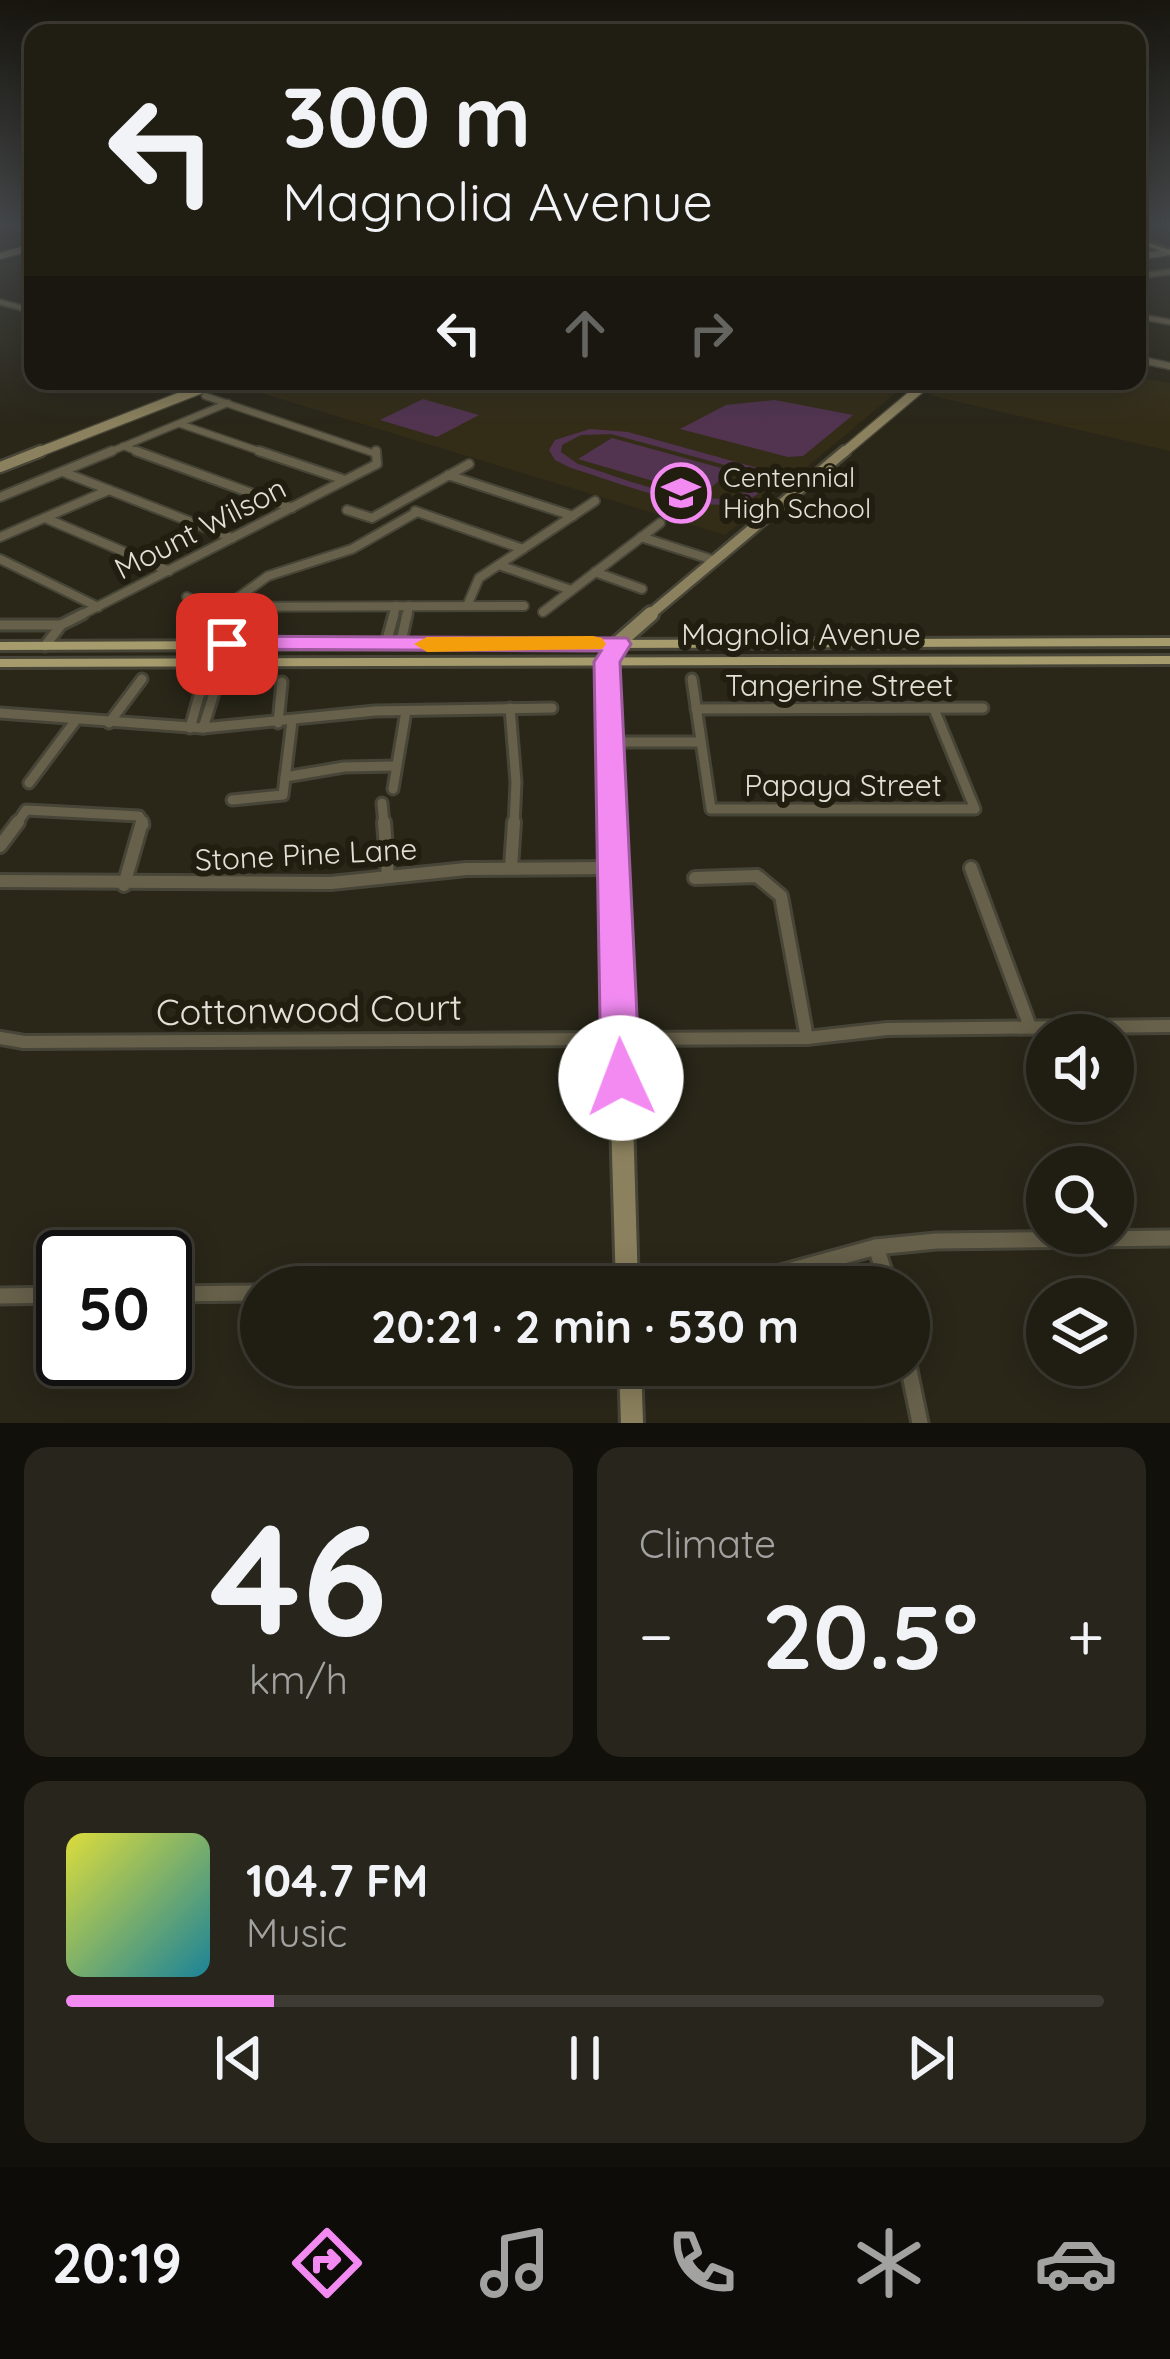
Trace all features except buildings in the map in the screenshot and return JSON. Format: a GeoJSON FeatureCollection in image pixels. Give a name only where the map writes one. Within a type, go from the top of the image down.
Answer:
{"type":"FeatureCollection","features":[{"type":"Feature","properties":{"kind":"main road"},"geometry":{"type":"LineString","coordinates":[[0,467],[198,390]]}},
{"type":"Feature","properties":{"kind":"main road"},"geometry":{"type":"LineString","coordinates":[[626,1266],[607,662],[619,644],[713,560],[918,390]]}},
{"type":"Feature","properties":{"kind":"main road","name":"Magnolia Avenue"},"geometry":{"type":"LineString","coordinates":[[0,646],[1170,642]]}},
{"type":"Feature","properties":{"kind":"main road"},"geometry":{"type":"LineString","coordinates":[[842,643],[848,661]]}},
{"type":"Feature","properties":{"kind":"main road"},"geometry":{"type":"LineString","coordinates":[[219,662],[227,644]]}},
{"type":"Feature","properties":{"kind":"main road"},"geometry":{"type":"LineString","coordinates":[[389,663],[393,644]]}},
{"type":"Feature","properties":{"kind":"main road","name":"Magnolia Avenue"},"geometry":{"type":"LineString","coordinates":[[0,663],[1170,660]]}},
{"type":"Feature","properties":{"kind":"main road"},"geometry":{"type":"LineString","coordinates":[[631,1386],[632,1423]]}},
{"type":"Feature","properties":{"kind":"street"},"geometry":{"type":"LineString","coordinates":[[206,396],[228,403]]}},
{"type":"Feature","properties":{"kind":"street"},"geometry":{"type":"LineString","coordinates":[[0,497],[228,403]]}},
{"type":"Feature","properties":{"kind":"street","name":"Mount Wilson"},"geometry":{"type":"LineString","coordinates":[[45,646],[61,625],[377,464],[380,458],[376,450],[228,403]]}},
{"type":"Feature","properties":{"kind":"street"},"geometry":{"type":"LineString","coordinates":[[178,423],[345,480]]}},
{"type":"Feature","properties":{"kind":"street"},"geometry":{"type":"LineString","coordinates":[[123,446],[292,508]]}},
{"type":"Feature","properties":{"kind":"street"},"geometry":{"type":"LineString","coordinates":[[347,510],[372,518],[469,464]]}},
{"type":"Feature","properties":{"kind":"street"},"geometry":{"type":"LineString","coordinates":[[62,471],[232,538]]}},
{"type":"Feature","properties":{"kind":"street"},"geometry":{"type":"LineString","coordinates":[[448,476],[573,516]]}},
{"type":"Feature","properties":{"kind":"street"},"geometry":{"type":"LineString","coordinates":[[0,537],[109,490]]}},
{"type":"Feature","properties":{"kind":"street"},"geometry":{"type":"LineString","coordinates":[[467,606],[474,585],[596,501]]}},
{"type":"Feature","properties":{"kind":"street"},"geometry":{"type":"LineString","coordinates":[[396,505],[523,549]]}},
{"type":"Feature","properties":{"kind":"street"},"geometry":{"type":"LineString","coordinates":[[225,607],[236,595],[281,570],[354,548],[417,512]]}},
{"type":"Feature","properties":{"kind":"street"},"geometry":{"type":"LineString","coordinates":[[45,518],[169,571]]}},
{"type":"Feature","properties":{"kind":"street"},"geometry":{"type":"LineString","coordinates":[[543,612],[660,523]]}},
{"type":"Feature","properties":{"kind":"street"},"geometry":{"type":"LineString","coordinates":[[641,537],[713,560]]}},
{"type":"Feature","properties":{"kind":"street"},"geometry":{"type":"LineString","coordinates":[[0,559],[98,607]]}},
{"type":"Feature","properties":{"kind":"street"},"geometry":{"type":"LineString","coordinates":[[500,565],[571,590]]}},
{"type":"Feature","properties":{"kind":"street"},"geometry":{"type":"LineString","coordinates":[[595,572],[642,589]]}},
{"type":"Feature","properties":{"kind":"street"},"geometry":{"type":"LineString","coordinates":[[187,597],[207,607],[524,606]]}},
{"type":"Feature","properties":{"kind":"street"},"geometry":{"type":"LineString","coordinates":[[396,606],[388,636],[393,644],[402,637],[409,606]]}},
{"type":"Feature","properties":{"kind":"street"},"geometry":{"type":"LineString","coordinates":[[0,625],[61,625]]}},
{"type":"Feature","properties":{"kind":"street"},"geometry":{"type":"LineString","coordinates":[[190,728],[199,696],[219,662]]}},
{"type":"Feature","properties":{"kind":"street"},"geometry":{"type":"LineString","coordinates":[[202,728],[220,674],[219,662]]}},
{"type":"Feature","properties":{"kind":"street"},"geometry":{"type":"LineString","coordinates":[[110,723],[142,679]]}},
{"type":"Feature","properties":{"kind":"street"},"geometry":{"type":"LineString","coordinates":[[610,742],[699,742],[692,679]]}},
{"type":"Feature","properties":{"kind":"street"},"geometry":{"type":"LineString","coordinates":[[278,723],[282,682]]}},
{"type":"Feature","properties":{"kind":"street"},"geometry":{"type":"LineString","coordinates":[[510,708],[516,782],[511,868]]}},
{"type":"Feature","properties":{"kind":"street"},"geometry":{"type":"LineString","coordinates":[[0,712],[202,728],[406,711],[552,708]]}},
{"type":"Feature","properties":{"kind":"street","name":"Tangerine Street"},"geometry":{"type":"LineString","coordinates":[[696,710],[983,708]]}},
{"type":"Feature","properties":{"kind":"street","name":"Papaya Street"},"geometry":{"type":"LineString","coordinates":[[699,742],[711,809],[975,809],[934,709]]}},
{"type":"Feature","properties":{"kind":"street"},"geometry":{"type":"LineString","coordinates":[[393,789],[406,711]]}},
{"type":"Feature","properties":{"kind":"street"},"geometry":{"type":"LineString","coordinates":[[29,783],[76,720]]}},
{"type":"Feature","properties":{"kind":"street"},"geometry":{"type":"LineString","coordinates":[[232,800],[284,795],[292,721]]}},
{"type":"Feature","properties":{"kind":"street"},"geometry":{"type":"LineString","coordinates":[[285,777],[344,767],[396,766]]}},
{"type":"Feature","properties":{"kind":"street"},"geometry":{"type":"LineString","coordinates":[[382,803],[388,878]]}},
{"type":"Feature","properties":{"kind":"street"},"geometry":{"type":"LineString","coordinates":[[0,846],[26,810],[142,818],[124,886]]}},
{"type":"Feature","properties":{"kind":"street","name":"Stone Pine Lane"},"geometry":{"type":"LineString","coordinates":[[0,881],[124,886],[331,883],[511,868],[614,868]]}},
{"type":"Feature","properties":{"kind":"street"},"geometry":{"type":"LineString","coordinates":[[971,868],[1026,1016]]}},
{"type":"Feature","properties":{"kind":"street"},"geometry":{"type":"LineString","coordinates":[[694,878],[757,876],[781,896],[807,1038]]}},
{"type":"Feature","properties":{"kind":"street","name":"Cottonwood Court"},"geometry":{"type":"LineString","coordinates":[[1134,1026],[1170,1026]]}},
{"type":"Feature","properties":{"kind":"street","name":"Cottonwood Court"},"geometry":{"type":"LineString","coordinates":[[0,1039],[807,1038],[886,1030],[1026,1027]]}},
{"type":"Feature","properties":{"kind":"street"},"geometry":{"type":"LineString","coordinates":[[807,1266],[876,1247],[936,1240],[1170,1238]]}},
{"type":"Feature","properties":{"kind":"street"},"geometry":{"type":"LineString","coordinates":[[876,1247],[882,1266]]}},
{"type":"Feature","properties":{"kind":"street"},"geometry":{"type":"LineString","coordinates":[[192,1294],[240,1293]]}},
{"type":"Feature","properties":{"kind":"street"},"geometry":{"type":"LineString","coordinates":[[0,1296],[36,1295]]}},
{"type":"Feature","properties":{"kind":"street"},"geometry":{"type":"LineString","coordinates":[[912,1386],[920,1423]]}},
{"type":"Feature","properties":{"kind":"shaded area"},"geometry":{"type":"Polygon","coordinates":[[[1146,379],[1170,383],[1170,451],[929,395],[935,390],[1146,390],[1146,379]]]}},
{"type":"Feature","properties":{"kind":"shaded area","name":"Centennial High School"},"geometry":{"type":"Polygon","coordinates":[[[251,390],[898,391],[725,535],[251,390]]]}},
{"type":"Feature","properties":{"kind":"shaded area"},"geometry":{"type":"Polygon","coordinates":[[[423,399],[479,415],[437,437],[380,420],[423,399]]]}},
{"type":"Feature","properties":{"kind":"shaded area"},"geometry":{"type":"Polygon","coordinates":[[[775,400],[853,415],[803,456],[788,457],[680,429],[726,405],[775,400]]]}},
{"type":"Feature","properties":{"kind":"shaded area"},"geometry":{"type":"Polygon","coordinates":[[[590,429],[628,432],[765,470],[760,474],[764,488],[748,500],[725,504],[671,499],[555,460],[549,450],[555,440],[590,429]],[[611,434],[581,435],[562,445],[561,452],[578,464],[694,497],[717,499],[753,486],[749,475],[611,434]]]}},
{"type":"Feature","properties":{"kind":"shaded area"},"geometry":{"type":"Polygon","coordinates":[[[612,438],[732,471],[701,495],[578,459],[612,438]]]}},
{"type":"Feature","properties":{"kind":"slow traffic"},"geometry":{"type":"LineString","coordinates":[[427,644],[593,644]]}},
{"type":"Feature","properties":{"kind":"place","name":"Centennial High School"},"geometry":{"type":"Point","coordinates":[681,493]}},
{"type":"Feature","properties":{"kind":"route"},"geometry":{"type":"LineString","coordinates":[[227,644],[619,644],[607,662],[621,1078]]}}]}
